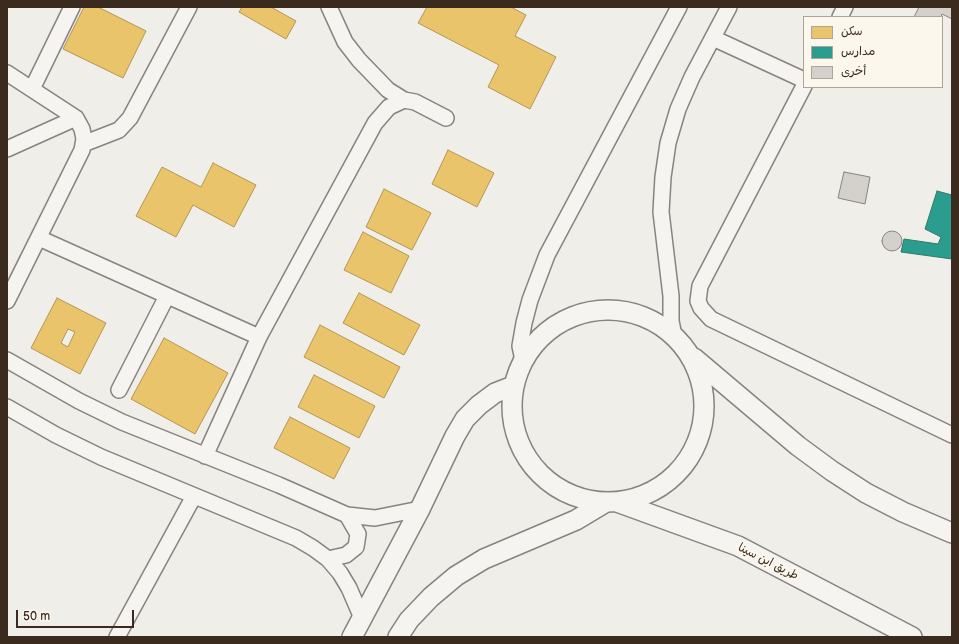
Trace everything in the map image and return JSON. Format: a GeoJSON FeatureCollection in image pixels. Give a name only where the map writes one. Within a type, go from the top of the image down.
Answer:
{"type":"FeatureCollection","features":[{"type":"Feature","properties":{"kind":"main road"},"geometry":{"type":"LineString","coordinates":[[689,354],[700,379],[704,407],[700,435],[687,460],[668,481],[644,496],[611,502],[582,499],[560,489],[540,475],[526,456],[516,434],[512,410],[513,386],[523,360],[535,342],[552,327],[571,316],[592,310],[615,309],[636,314],[657,323],[674,336],[689,354],[798,446],[832,471],[866,493],[903,512],[952,533]]}},
{"type":"Feature","properties":{"kind":"main road"},"geometry":{"type":"LineString","coordinates":[[352,637],[420,509],[455,436],[465,419],[479,405],[495,393],[513,386]]}},
{"type":"Feature","properties":{"kind":"main road"},"geometry":{"type":"LineString","coordinates":[[398,637],[409,620],[431,597],[456,576],[484,559],[576,520],[611,502]]}},
{"type":"Feature","properties":{"kind":"main road","name":"طريق ابن سينا"},"geometry":{"type":"LineString","coordinates":[[611,502],[738,546],[912,637]]}},
{"type":"Feature","properties":{"kind":"street"},"geometry":{"type":"LineString","coordinates":[[32,89],[72,7]]}},
{"type":"Feature","properties":{"kind":"street"},"geometry":{"type":"LineString","coordinates":[[83,144],[119,130],[130,118],[189,7]]}},
{"type":"Feature","properties":{"kind":"street"},"geometry":{"type":"LineString","coordinates":[[329,7],[344,42],[388,90],[404,100],[415,102],[446,118]]}},
{"type":"Feature","properties":{"kind":"street"},"geometry":{"type":"LineString","coordinates":[[523,360],[520,346],[524,323],[530,300],[547,255],[679,7]]}},
{"type":"Feature","properties":{"kind":"street"},"geometry":{"type":"LineString","coordinates":[[674,336],[671,321],[671,296],[661,212],[663,177],[668,143],[678,109],[692,77],[729,7]]}},
{"type":"Feature","properties":{"kind":"street"},"geometry":{"type":"LineString","coordinates":[[840,16],[845,7]]}},
{"type":"Feature","properties":{"kind":"street"},"geometry":{"type":"LineString","coordinates":[[713,38],[803,80]]}},
{"type":"Feature","properties":{"kind":"street"},"geometry":{"type":"LineString","coordinates":[[7,73],[76,118],[82,130],[83,144],[82,150],[7,301]]}},
{"type":"Feature","properties":{"kind":"street"},"geometry":{"type":"LineString","coordinates":[[803,88],[700,286],[698,301],[701,308],[711,319],[952,435]]}},
{"type":"Feature","properties":{"kind":"street"},"geometry":{"type":"LineString","coordinates":[[205,456],[259,337],[375,124],[389,107],[404,100]]}},
{"type":"Feature","properties":{"kind":"street"},"geometry":{"type":"LineString","coordinates":[[7,149],[76,118]]}},
{"type":"Feature","properties":{"kind":"street"},"geometry":{"type":"LineString","coordinates":[[39,238],[259,337]]}},
{"type":"Feature","properties":{"kind":"street"},"geometry":{"type":"LineString","coordinates":[[119,390],[167,296]]}},
{"type":"Feature","properties":{"kind":"street"},"geometry":{"type":"LineString","coordinates":[[7,360],[79,401],[122,422],[347,515],[375,518],[420,509]]}},
{"type":"Feature","properties":{"kind":"street"},"geometry":{"type":"LineString","coordinates":[[7,407],[56,435],[101,457],[296,538],[313,548],[328,559],[349,588],[362,618]]}},
{"type":"Feature","properties":{"kind":"street"},"geometry":{"type":"LineString","coordinates":[[117,637],[194,496]]}},
{"type":"Feature","properties":{"kind":"street"},"geometry":{"type":"LineString","coordinates":[[328,559],[346,555],[356,547],[358,534],[347,515]]}},
{"type":"Feature","properties":{"kind":"building: سكن"},"geometry":{"type":"Polygon","coordinates":[[[84,7],[98,7],[146,31],[123,78],[63,49],[84,7]]]}},
{"type":"Feature","properties":{"kind":"building: سكن"},"geometry":{"type":"Polygon","coordinates":[[[242,7],[271,7],[296,21],[286,39],[239,12],[242,7]]]}},
{"type":"Feature","properties":{"kind":"building: سكن"},"geometry":{"type":"Polygon","coordinates":[[[427,7],[511,7],[526,15],[515,36],[556,57],[530,109],[488,87],[499,65],[418,23],[427,7]]]}},
{"type":"Feature","properties":{"kind":"building: سكن"},"geometry":{"type":"Polygon","coordinates":[[[448,150],[494,173],[477,207],[432,184],[448,150]]]}},
{"type":"Feature","properties":{"kind":"building: سكن"},"geometry":{"type":"Polygon","coordinates":[[[213,163],[256,185],[234,227],[193,205],[176,237],[136,216],[162,167],[201,187],[213,163]]]}},
{"type":"Feature","properties":{"kind":"building: سكن"},"geometry":{"type":"Polygon","coordinates":[[[384,189],[431,213],[412,250],[366,227],[384,189]]]}},
{"type":"Feature","properties":{"kind":"building: سكن"},"geometry":{"type":"Polygon","coordinates":[[[363,232],[409,256],[391,293],[344,270],[363,232]]]}},
{"type":"Feature","properties":{"kind":"building: سكن"},"geometry":{"type":"Polygon","coordinates":[[[359,293],[420,325],[404,355],[343,323],[359,293]]]}},
{"type":"Feature","properties":{"kind":"building: سكن"},"geometry":{"type":"Polygon","coordinates":[[[57,298],[106,323],[80,374],[31,348],[57,298]],[[68,329],[61,343],[68,347],[75,332],[68,329]]]}},
{"type":"Feature","properties":{"kind":"building: سكن"},"geometry":{"type":"Polygon","coordinates":[[[320,325],[400,367],[384,398],[304,357],[320,325]]]}},
{"type":"Feature","properties":{"kind":"building: سكن"},"geometry":{"type":"Polygon","coordinates":[[[164,338],[228,373],[195,434],[131,399],[164,338]]]}},
{"type":"Feature","properties":{"kind":"building: سكن"},"geometry":{"type":"Polygon","coordinates":[[[314,375],[375,406],[359,438],[298,407],[314,375]]]}},
{"type":"Feature","properties":{"kind":"building: سكن"},"geometry":{"type":"Polygon","coordinates":[[[290,417],[350,448],[334,479],[274,448],[290,417]]]}},
{"type":"Feature","properties":{"kind":"building: مدارس"},"geometry":{"type":"Polygon","coordinates":[[[937,191],[952,195],[952,259],[901,252],[904,239],[938,244],[941,237],[925,229],[937,191]]]}},
{"type":"Feature","properties":{"kind":"building: أخرى"},"geometry":{"type":"Polygon","coordinates":[[[919,7],[952,7],[952,19],[942,14],[941,16],[914,16],[919,7]]]}},
{"type":"Feature","properties":{"kind":"building: أخرى"},"geometry":{"type":"Polygon","coordinates":[[[844,172],[870,177],[865,204],[838,198],[844,172]]]}},
{"type":"Feature","properties":{"kind":"building: أخرى"},"geometry":{"type":"Polygon","coordinates":[[[892,231],[899,234],[902,241],[899,248],[892,251],[885,248],[882,241],[885,234],[892,231]]]}}]}
